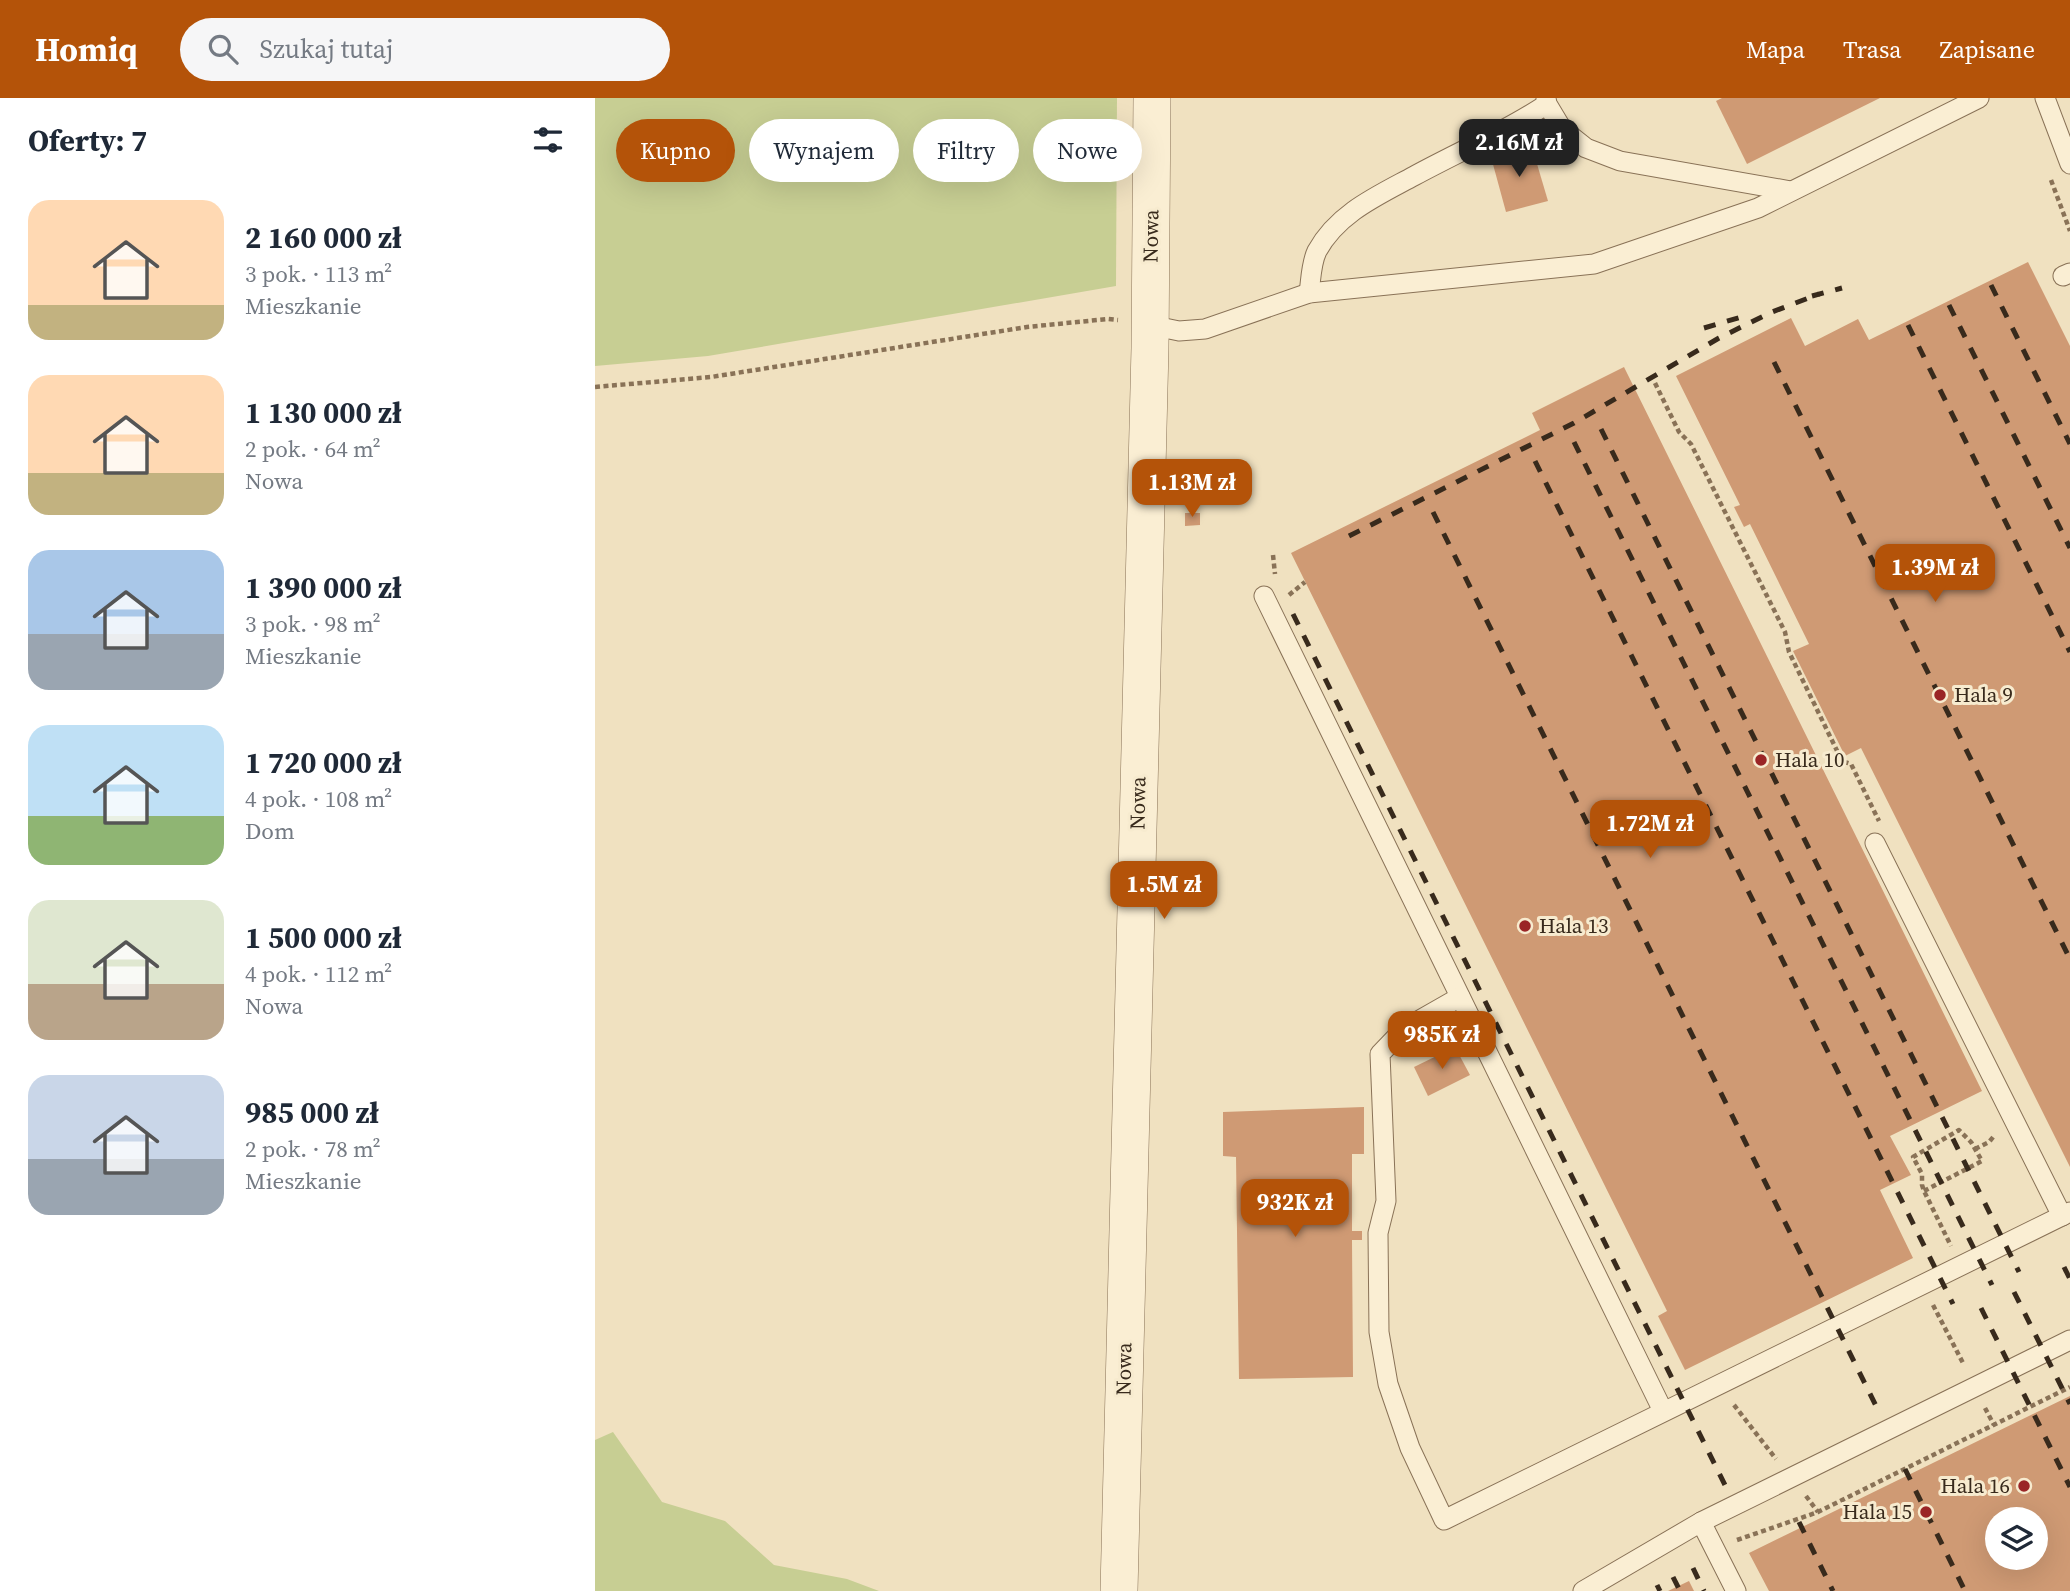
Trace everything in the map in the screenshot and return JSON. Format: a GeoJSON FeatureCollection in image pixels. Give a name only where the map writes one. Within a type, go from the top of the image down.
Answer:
{"type":"FeatureCollection","features":[{"type":"Feature","properties":{"kind":"street","name":"Nowa"},"geometry":{"type":"LineString","coordinates":[[1119,1591],[1150,325],[1152,98]]}},
{"type":"Feature","properties":{"kind":"lane"},"geometry":{"type":"LineString","coordinates":[[1150,325],[1179,331],[1205,328],[1309,293],[1594,264],[1758,208],[1979,98]]}},
{"type":"Feature","properties":{"kind":"lane"},"geometry":{"type":"LineString","coordinates":[[2045,98],[2070,163]]}},
{"type":"Feature","properties":{"kind":"lane"},"geometry":{"type":"LineString","coordinates":[[1309,293],[1316,253],[1333,228],[1360,205],[1520,122],[1546,101],[1562,129],[1585,148],[1608,157],[1791,191]]}},
{"type":"Feature","properties":{"kind":"lane"},"geometry":{"type":"LineString","coordinates":[[1264,596],[1663,1411]]}},
{"type":"Feature","properties":{"kind":"lane"},"geometry":{"type":"LineString","coordinates":[[1460,997],[1404,1029],[1380,1054],[1385,1200],[1378,1233],[1379,1332],[1388,1384],[1410,1448],[1444,1520],[2066,1214],[1878,834]]}},
{"type":"Feature","properties":{"kind":"lane"},"geometry":{"type":"LineString","coordinates":[[1583,1591],[1701,1522],[2070,1340]]}},
{"type":"Feature","properties":{"kind":"lane"},"geometry":{"type":"LineString","coordinates":[[1701,1522],[1736,1591]]}},
{"type":"Feature","properties":{"kind":"path"},"geometry":{"type":"LineString","coordinates":[[2048,173],[2070,231]]}},
{"type":"Feature","properties":{"kind":"path"},"geometry":{"type":"LineString","coordinates":[[595,387],[711,377],[1027,327],[1108,319],[1150,325]]}},
{"type":"Feature","properties":{"kind":"path"},"geometry":{"type":"LineString","coordinates":[[1655,383],[1679,432],[1691,443],[1785,632],[1789,652],[1842,761],[1851,764],[1878,834]]}},
{"type":"Feature","properties":{"kind":"path"},"geometry":{"type":"LineString","coordinates":[[1273,555],[1275,579]]}},
{"type":"Feature","properties":{"kind":"path"},"geometry":{"type":"LineString","coordinates":[[1924,1191],[1982,1161],[1959,1130],[1913,1157],[1922,1174],[1921,1185],[1954,1253]]}},
{"type":"Feature","properties":{"kind":"path"},"geometry":{"type":"LineString","coordinates":[[1975,1149],[1989,1142],[1996,1133]]}},
{"type":"Feature","properties":{"kind":"path"},"geometry":{"type":"LineString","coordinates":[[1929,1296],[1964,1366]]}},
{"type":"Feature","properties":{"kind":"path"},"geometry":{"type":"LineString","coordinates":[[1728,1543],[1818,1511],[2070,1387]]}},
{"type":"Feature","properties":{"kind":"path"},"geometry":{"type":"LineString","coordinates":[[1726,1396],[1785,1469]]}},
{"type":"Feature","properties":{"kind":"path"},"geometry":{"type":"LineString","coordinates":[[1982,1401],[1994,1425]]}},
{"type":"Feature","properties":{"kind":"path"},"geometry":{"type":"LineString","coordinates":[[1801,1490],[1818,1511]]}},
{"type":"Feature","properties":{"kind":"green space"},"geometry":{"type":"Polygon","coordinates":[[[595,98],[1117,98],[1117,119],[1033,119],[1033,182],[1117,182],[1116,286],[708,356],[595,366],[595,98]]]}},
{"type":"Feature","properties":{"kind":"green space"},"geometry":{"type":"Polygon","coordinates":[[[613,1432],[662,1502],[725,1521],[774,1565],[847,1579],[879,1591],[595,1591],[595,1440],[613,1432]]]}},
{"type":"Feature","properties":{"kind":"building"},"geometry":{"type":"Polygon","coordinates":[[[1722,98],[1880,98],[1747,164],[1716,101],[1722,98]]]}},
{"type":"Feature","properties":{"kind":"building"},"geometry":{"type":"Polygon","coordinates":[[[1532,147],[1548,201],[1506,212],[1491,157],[1532,147]]]}},
{"type":"Feature","properties":{"kind":"building","name":"Hala 9"},"geometry":{"type":"Polygon","coordinates":[[[2028,262],[2070,346],[2070,1167],[1861,748],[1845,756],[1793,651],[1809,644],[1750,524],[1744,527],[1734,507],[1740,505],[1676,376],[1791,318],[1805,346],[1858,319],[1869,340],[2028,262]]]}},
{"type":"Feature","properties":{"kind":"building"},"geometry":{"type":"Polygon","coordinates":[[[1624,367],[1982,1091],[1890,1136],[1911,1175],[1880,1190],[1913,1258],[1685,1370],[1658,1316],[1667,1311],[1291,553],[1540,430],[1532,413],[1624,367]]]}},
{"type":"Feature","properties":{"kind":"building"},"geometry":{"type":"Polygon","coordinates":[[[1185,513],[1200,513],[1200,525],[1185,526],[1185,513]]]}},
{"type":"Feature","properties":{"kind":"building"},"geometry":{"type":"Polygon","coordinates":[[[1455,1047],[1470,1075],[1428,1096],[1414,1067],[1455,1047]]]}},
{"type":"Feature","properties":{"kind":"building"},"geometry":{"type":"Polygon","coordinates":[[[1364,1107],[1364,1154],[1352,1154],[1352,1231],[1362,1231],[1362,1240],[1352,1240],[1353,1377],[1239,1379],[1236,1157],[1223,1156],[1223,1112],[1364,1107]]]}},
{"type":"Feature","properties":{"kind":"building"},"geometry":{"type":"Polygon","coordinates":[[[2070,1396],[2070,1591],[1769,1591],[1749,1553],[2070,1396]]]}},
{"type":"Feature","properties":{"kind":"building"},"geometry":{"type":"Polygon","coordinates":[[[1689,1581],[1694,1591],[1668,1591],[1689,1581]]]}},
{"type":"Feature","properties":{"kind":"railway"},"geometry":{"type":"LineString","coordinates":[[1991,285],[2070,444]]}},
{"type":"Feature","properties":{"kind":"railway"},"geometry":{"type":"LineString","coordinates":[[1812,296],[1842,288]]}},
{"type":"Feature","properties":{"kind":"railway"},"geometry":{"type":"LineString","coordinates":[[1349,536],[1574,423],[1719,338],[1772,312],[1819,294]]}},
{"type":"Feature","properties":{"kind":"railway"},"geometry":{"type":"LineString","coordinates":[[1949,305],[2070,548]]}},
{"type":"Feature","properties":{"kind":"railway"},"geometry":{"type":"LineString","coordinates":[[1704,328],[1748,315]]}},
{"type":"Feature","properties":{"kind":"railway"},"geometry":{"type":"LineString","coordinates":[[1908,325],[2070,652]]}},
{"type":"Feature","properties":{"kind":"railway"},"geometry":{"type":"LineString","coordinates":[[1774,362],[2070,959]]}},
{"type":"Feature","properties":{"kind":"railway"},"geometry":{"type":"LineString","coordinates":[[1601,429],[2019,1272]]}},
{"type":"Feature","properties":{"kind":"railway"},"geometry":{"type":"LineString","coordinates":[[1574,442],[1992,1285]]}},
{"type":"Feature","properties":{"kind":"railway"},"geometry":{"type":"LineString","coordinates":[[1535,461],[1953,1304]]}},
{"type":"Feature","properties":{"kind":"railway"},"geometry":{"type":"LineString","coordinates":[[1433,512],[1879,1412]]}},
{"type":"Feature","properties":{"kind":"railway"},"geometry":{"type":"LineString","coordinates":[[1293,614],[1727,1489]]}},
{"type":"Feature","properties":{"kind":"railway"},"geometry":{"type":"LineString","coordinates":[[2064,1267],[2070,1279]]}},
{"type":"Feature","properties":{"kind":"railway"},"geometry":{"type":"LineString","coordinates":[[2014,1292],[2070,1404]]}},
{"type":"Feature","properties":{"kind":"railway"},"geometry":{"type":"LineString","coordinates":[[1981,1308],[2070,1487]]}},
{"type":"Feature","properties":{"kind":"railway"},"geometry":{"type":"LineString","coordinates":[[1905,1469],[1965,1591]]}},
{"type":"Feature","properties":{"kind":"railway"},"geometry":{"type":"LineString","coordinates":[[1799,1522],[1833,1591]]}},
{"type":"Feature","properties":{"kind":"railway"},"geometry":{"type":"LineString","coordinates":[[1693,1568],[1704,1591]]}},
{"type":"Feature","properties":{"kind":"railway"},"geometry":{"type":"LineString","coordinates":[[1673,1577],[1680,1591]]}},
{"type":"Feature","properties":{"kind":"railway"},"geometry":{"type":"LineString","coordinates":[[1657,1585],[1660,1591]]}},
{"type":"Feature","properties":{"kind":"place","name":"Hala 9"},"geometry":{"type":"Point","coordinates":[1940,695]}},
{"type":"Feature","properties":{"kind":"place","name":"Hala 10"},"geometry":{"type":"Point","coordinates":[1761,760]}},
{"type":"Feature","properties":{"kind":"place","name":"Hala 13"},"geometry":{"type":"Point","coordinates":[1525,926]}},
{"type":"Feature","properties":{"kind":"place","name":"Hala 16"},"geometry":{"type":"Point","coordinates":[2024,1486]}},
{"type":"Feature","properties":{"kind":"place","name":"Hala 15"},"geometry":{"type":"Point","coordinates":[1926,1512]}}]}
